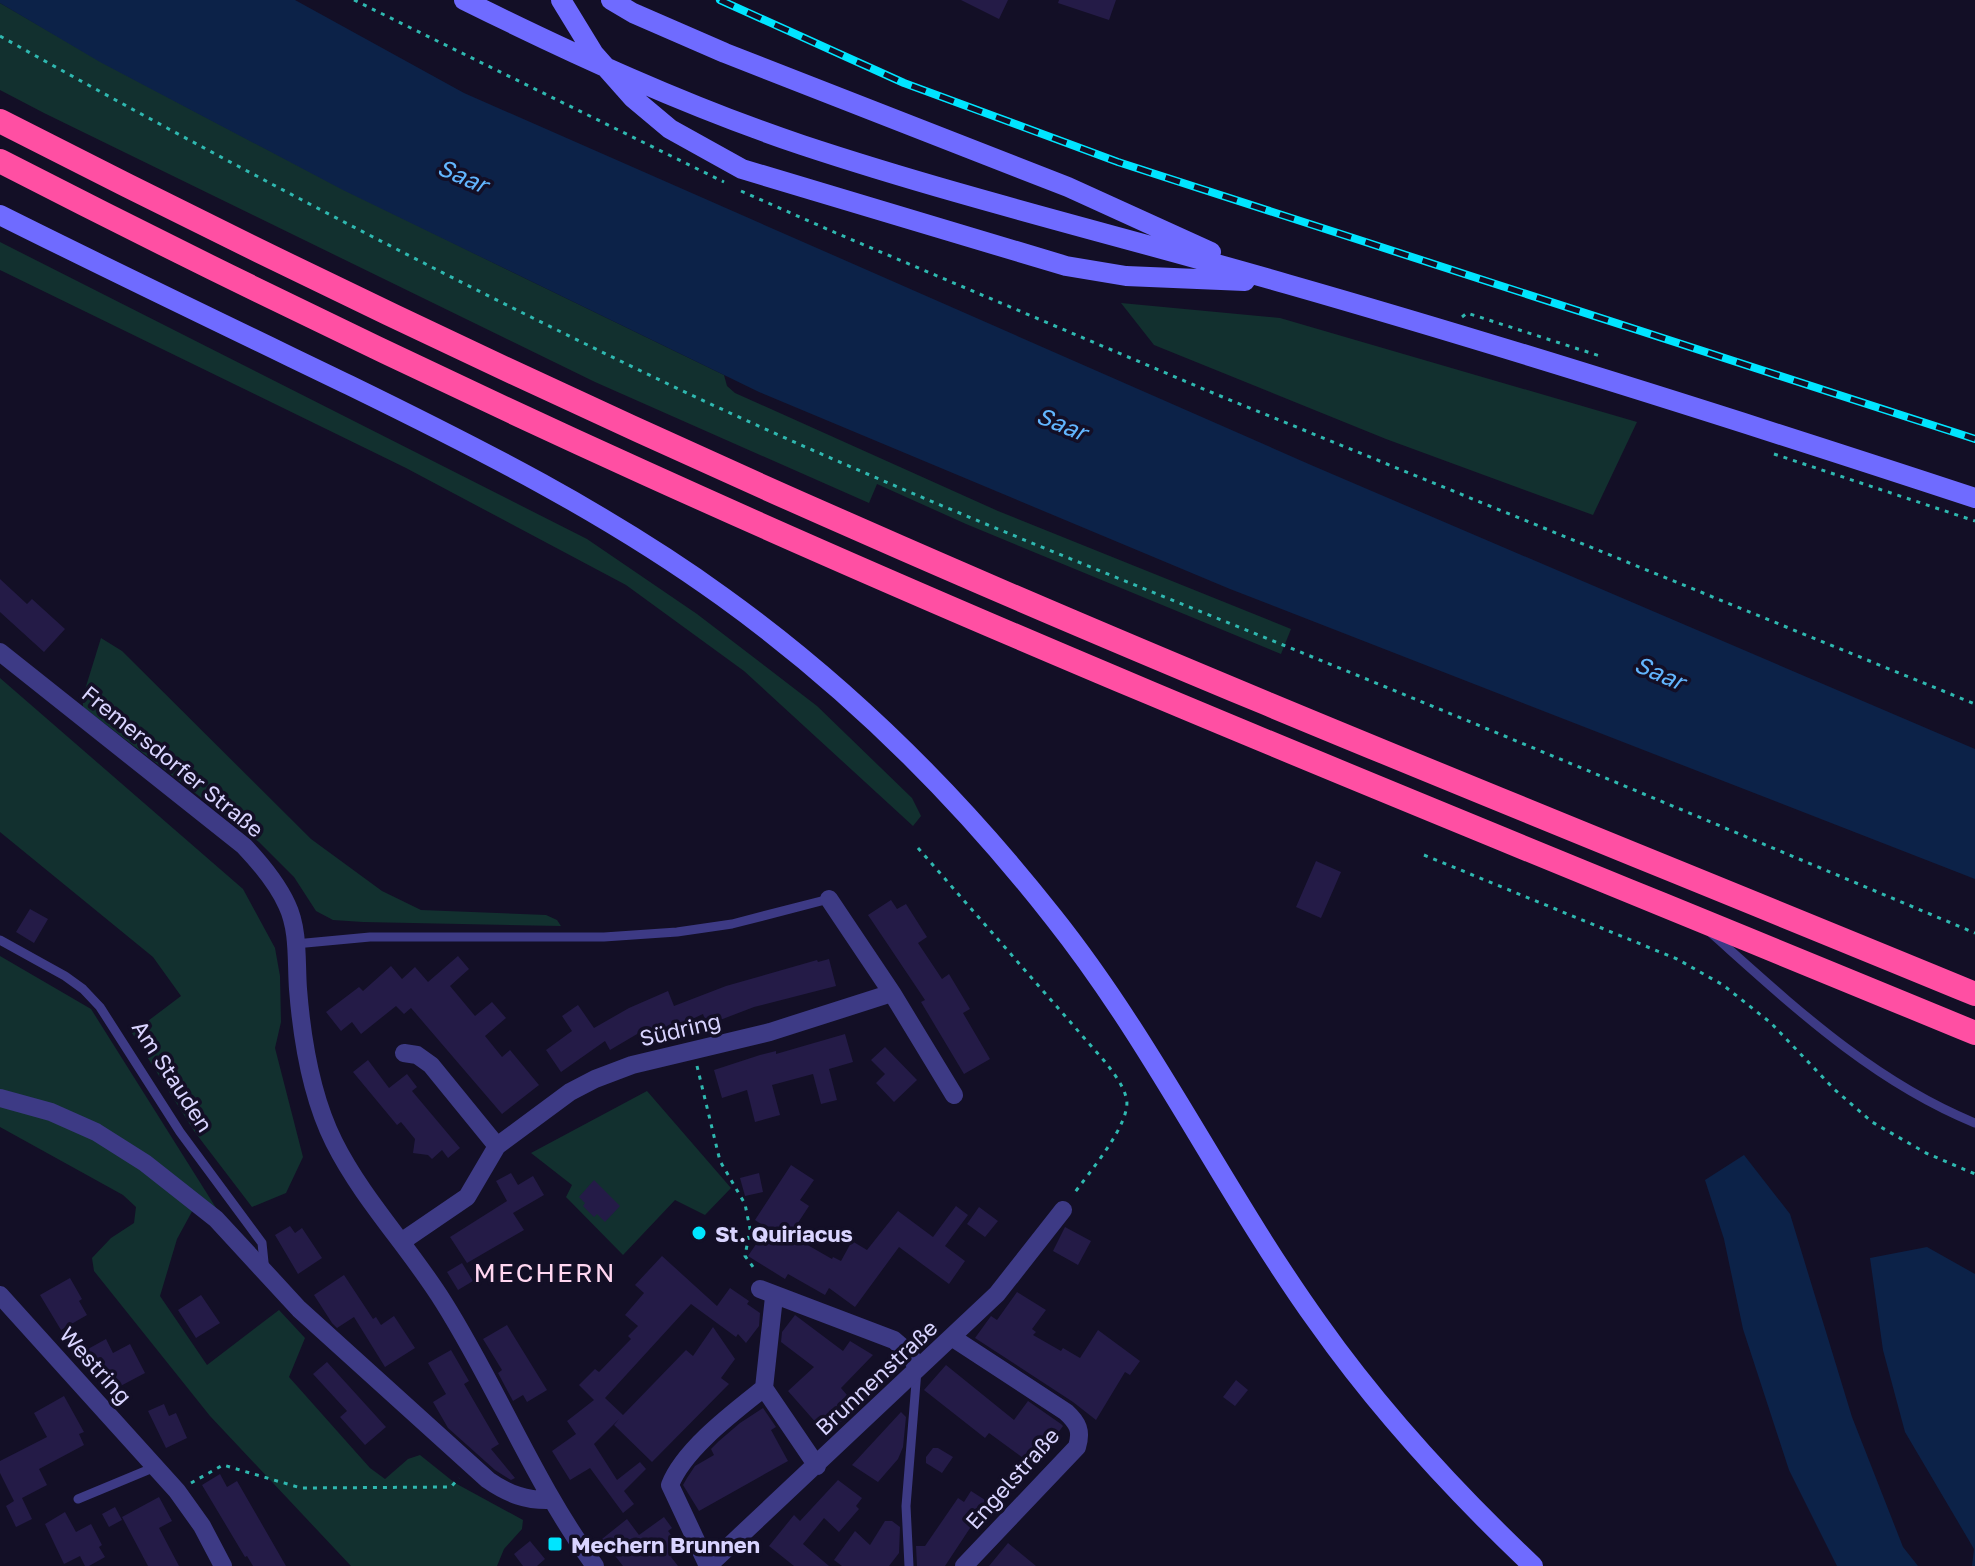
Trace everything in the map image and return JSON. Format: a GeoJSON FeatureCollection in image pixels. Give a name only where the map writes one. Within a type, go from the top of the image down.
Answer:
{"type":"FeatureCollection","features":[{"type":"Feature","properties":{"kind":"highway"},"geometry":{"type":"LineString","coordinates":[[0,121],[326,284],[657,439],[865,532],[1123,643],[1975,994]]}},
{"type":"Feature","properties":{"kind":"highway"},"geometry":{"type":"LineString","coordinates":[[0,161],[310,316],[656,478],[1109,675],[1975,1033]]}},
{"type":"Feature","properties":{"kind":"main road"},"geometry":{"type":"LineString","coordinates":[[464,0],[535,35],[712,111],[799,144],[985,201],[1281,282],[1657,395],[1975,498]]}},
{"type":"Feature","properties":{"kind":"main road"},"geometry":{"type":"LineString","coordinates":[[561,0],[594,54],[616,81],[670,129],[742,169],[1020,253],[1098,273],[1281,282]]}},
{"type":"Feature","properties":{"kind":"main road"},"geometry":{"type":"LineString","coordinates":[[611,0],[633,13],[725,53],[1068,187],[1133,219],[1281,282]]}},
{"type":"Feature","properties":{"kind":"main road"},"geometry":{"type":"LineString","coordinates":[[0,215],[470,445],[616,526],[724,598],[875,722],[987,838],[1055,918],[1094,971],[1318,1323],[1396,1422],[1488,1523],[1533,1566]]}},
{"type":"Feature","properties":{"kind":"street","name":"Fremersdorfer Straße"},"geometry":{"type":"LineString","coordinates":[[0,652],[244,846],[265,869],[287,905],[293,924],[298,993],[317,1097],[334,1142],[361,1187],[442,1300],[470,1346],[551,1500],[595,1566]]}},
{"type":"Feature","properties":{"kind":"street"},"geometry":{"type":"LineString","coordinates":[[829,899],[892,993],[954,1095]]}},
{"type":"Feature","properties":{"kind":"street","name":"Südring"},"geometry":{"type":"LineString","coordinates":[[401,1242],[467,1197],[497,1146],[570,1092],[595,1079],[632,1065],[770,1032],[892,993]]}},
{"type":"Feature","properties":{"kind":"street"},"geometry":{"type":"LineString","coordinates":[[404,1053],[417,1055],[431,1065],[497,1146]]}},
{"type":"Feature","properties":{"kind":"street","name":"Am Stauden"},"geometry":{"type":"LineString","coordinates":[[0,1098],[51,1112],[96,1132],[145,1163],[216,1219],[299,1309],[471,1465],[506,1492],[531,1500],[551,1500]]}},
{"type":"Feature","properties":{"kind":"street","name":"Brunnenstraße"},"geometry":{"type":"LineString","coordinates":[[708,1566],[917,1368],[953,1338],[1015,1273],[1063,1210]]}},
{"type":"Feature","properties":{"kind":"street"},"geometry":{"type":"LineString","coordinates":[[817,1466],[764,1388],[767,1293],[894,1340],[909,1353],[917,1368]]}},
{"type":"Feature","properties":{"kind":"street","name":"Westring"},"geometry":{"type":"LineString","coordinates":[[0,1295],[177,1491],[202,1526],[223,1566]]}},
{"type":"Feature","properties":{"kind":"street","name":"Engelstraße"},"geometry":{"type":"LineString","coordinates":[[953,1338],[1066,1412],[1077,1422],[1081,1437],[1077,1447],[964,1566]]}},
{"type":"Feature","properties":{"kind":"street"},"geometry":{"type":"LineString","coordinates":[[708,1566],[670,1485],[673,1475],[707,1437],[764,1388]]}},
{"type":"Feature","properties":{"kind":"lane"},"geometry":{"type":"LineString","coordinates":[[295,944],[370,937],[604,937],[677,932],[732,924],[829,899]]}},
{"type":"Feature","properties":{"kind":"lane"},"geometry":{"type":"LineString","coordinates":[[1690,915],[1832,1039],[1867,1065],[1943,1110],[1975,1123]]}},
{"type":"Feature","properties":{"kind":"lane","name":"Am Stauden"},"geometry":{"type":"LineString","coordinates":[[0,940],[65,976],[100,1007],[180,1132],[262,1243],[265,1272]]}},
{"type":"Feature","properties":{"kind":"lane"},"geometry":{"type":"LineString","coordinates":[[909,1566],[906,1506],[917,1368]]}},
{"type":"Feature","properties":{"kind":"lane"},"geometry":{"type":"LineString","coordinates":[[78,1499],[155,1467]]}},
{"type":"Feature","properties":{"kind":"path"},"geometry":{"type":"LineString","coordinates":[[354,0],[703,173],[836,233],[1213,393],[1975,704]]}},
{"type":"Feature","properties":{"kind":"path"},"geometry":{"type":"LineString","coordinates":[[0,36],[325,213],[689,393],[971,518],[1643,793],[1975,933]]}},
{"type":"Feature","properties":{"kind":"path"},"geometry":{"type":"LineString","coordinates":[[918,848],[1107,1064],[1127,1097],[1128,1107],[1120,1127],[1063,1210]]}},
{"type":"Feature","properties":{"kind":"path"},"geometry":{"type":"LineString","coordinates":[[1424,855],[1677,959],[1723,985],[1771,1023],[1834,1089],[1872,1122],[1926,1153],[1975,1174]]}},
{"type":"Feature","properties":{"kind":"path"},"geometry":{"type":"LineString","coordinates":[[694,1050],[720,1161],[745,1204],[750,1229],[745,1256],[767,1293]]}},
{"type":"Feature","properties":{"kind":"path"},"geometry":{"type":"LineString","coordinates":[[177,1491],[223,1465],[301,1488],[451,1487],[471,1465]]}},
{"type":"Feature","properties":{"kind":"green space"},"geometry":{"type":"Polygon","coordinates":[[[0,3],[268,150],[724,375],[727,386],[735,393],[998,511],[1291,629],[1281,654],[877,484],[869,503],[595,382],[44,113],[0,90],[0,3]]]}},
{"type":"Feature","properties":{"kind":"green space"},"geometry":{"type":"Polygon","coordinates":[[[0,242],[587,539],[697,614],[817,706],[912,798],[921,816],[913,826],[744,671],[626,585],[406,468],[0,270],[0,242]]]}},
{"type":"Feature","properties":{"kind":"green space"},"geometry":{"type":"Polygon","coordinates":[[[1121,303],[1280,318],[1637,422],[1593,515],[1386,439],[1154,345],[1121,303]]]}},
{"type":"Feature","properties":{"kind":"green space"},"geometry":{"type":"Polygon","coordinates":[[[101,638],[122,651],[311,839],[382,891],[421,910],[546,915],[557,920],[561,926],[363,922],[333,920],[316,911],[294,877],[259,842],[83,707],[83,696],[101,638]]]}},
{"type":"Feature","properties":{"kind":"green space"},"geometry":{"type":"Polygon","coordinates":[[[0,678],[243,889],[275,948],[280,976],[281,1022],[275,1048],[303,1157],[286,1193],[252,1207],[194,1131],[132,1033],[181,996],[153,957],[0,832],[0,678]]]}},
{"type":"Feature","properties":{"kind":"green space"},"geometry":{"type":"Polygon","coordinates":[[[0,956],[91,1009],[218,1211],[195,1206],[177,1239],[160,1296],[207,1365],[279,1310],[305,1338],[289,1377],[370,1468],[385,1479],[408,1459],[420,1455],[455,1483],[523,1520],[522,1529],[504,1549],[497,1566],[351,1566],[210,1416],[94,1271],[92,1258],[111,1238],[134,1223],[136,1207],[123,1195],[0,1127],[0,956]]]}},
{"type":"Feature","properties":{"kind":"green space"},"geometry":{"type":"Polygon","coordinates":[[[647,1091],[731,1188],[705,1215],[675,1200],[623,1255],[566,1197],[572,1185],[531,1153],[647,1091]]]}},
{"type":"Feature","properties":{"kind":"water","name":"Saar"},"geometry":{"type":"Polygon","coordinates":[[[0,0],[295,0],[464,93],[1311,465],[1975,749],[1975,879],[1230,589],[759,392],[343,190],[100,62],[0,3],[0,0]]]}},
{"type":"Feature","properties":{"kind":"water"},"geometry":{"type":"Polygon","coordinates":[[[1744,1155],[1790,1214],[1852,1417],[1903,1547],[1918,1566],[1837,1566],[1789,1470],[1743,1329],[1724,1239],[1705,1180],[1744,1155]]]}},
{"type":"Feature","properties":{"kind":"water"},"geometry":{"type":"Polygon","coordinates":[[[1927,1247],[1975,1274],[1975,1566],[1972,1566],[1974,1549],[1905,1432],[1883,1350],[1870,1258],[1927,1247]]]}},
{"type":"Feature","properties":{"kind":"building"},"geometry":{"type":"Polygon","coordinates":[[[961,0],[1008,0],[999,19],[961,0]]]}},
{"type":"Feature","properties":{"kind":"building"},"geometry":{"type":"Polygon","coordinates":[[[1059,0],[1116,0],[1109,20],[1058,3],[1059,0]]]}},
{"type":"Feature","properties":{"kind":"building"},"geometry":{"type":"Polygon","coordinates":[[[0,579],[27,604],[32,599],[65,629],[44,652],[0,612],[0,579]]]}},
{"type":"Feature","properties":{"kind":"building"},"geometry":{"type":"Polygon","coordinates":[[[1316,861],[1341,872],[1321,918],[1296,907],[1316,861]]]}},
{"type":"Feature","properties":{"kind":"building"},"geometry":{"type":"Polygon","coordinates":[[[891,900],[897,909],[906,904],[927,937],[918,943],[942,979],[949,974],[970,1009],[963,1013],[990,1059],[964,1074],[921,1002],[925,1000],[868,915],[891,900]]]}},
{"type":"Feature","properties":{"kind":"building"},"geometry":{"type":"Polygon","coordinates":[[[30,909],[48,919],[34,943],[16,932],[30,909]]]}},
{"type":"Feature","properties":{"kind":"building"},"geometry":{"type":"Polygon","coordinates":[[[458,956],[469,969],[450,986],[475,1016],[492,1002],[506,1018],[485,1036],[502,1057],[510,1050],[539,1085],[502,1114],[411,1008],[404,1014],[396,1006],[361,1034],[352,1022],[341,1031],[326,1012],[359,987],[363,991],[391,966],[402,979],[415,967],[428,982],[458,956]]]}},
{"type":"Feature","properties":{"kind":"building"},"geometry":{"type":"Polygon","coordinates":[[[829,959],[836,986],[754,1007],[707,1025],[703,1014],[653,1037],[649,1027],[610,1050],[605,1041],[561,1072],[546,1050],[572,1031],[562,1016],[578,1005],[594,1028],[668,991],[674,1006],[726,986],[829,959]]]}},
{"type":"Feature","properties":{"kind":"building"},"geometry":{"type":"Polygon","coordinates":[[[845,1034],[853,1062],[829,1069],[837,1100],[821,1104],[813,1074],[772,1085],[780,1115],[755,1122],[747,1090],[722,1098],[714,1070],[845,1034]]]}},
{"type":"Feature","properties":{"kind":"building"},"geometry":{"type":"Polygon","coordinates":[[[885,1047],[917,1080],[894,1102],[876,1083],[885,1074],[871,1060],[885,1047]]]}},
{"type":"Feature","properties":{"kind":"building"},"geometry":{"type":"Polygon","coordinates":[[[368,1060],[389,1088],[407,1074],[417,1087],[412,1091],[460,1148],[448,1158],[442,1150],[432,1159],[428,1155],[413,1153],[415,1139],[401,1122],[397,1125],[353,1072],[368,1060]]]}},
{"type":"Feature","properties":{"kind":"building"},"geometry":{"type":"Polygon","coordinates":[[[791,1165],[814,1180],[800,1200],[809,1206],[790,1235],[832,1259],[841,1261],[852,1241],[867,1250],[898,1211],[933,1237],[956,1206],[968,1215],[945,1246],[965,1261],[949,1284],[899,1247],[855,1307],[829,1288],[825,1295],[788,1274],[785,1279],[748,1256],[767,1228],[755,1220],[791,1165]]]}},
{"type":"Feature","properties":{"kind":"building"},"geometry":{"type":"Polygon","coordinates":[[[511,1173],[518,1185],[533,1176],[544,1195],[513,1213],[524,1230],[467,1263],[450,1237],[507,1201],[496,1181],[511,1173]]]}},
{"type":"Feature","properties":{"kind":"building"},"geometry":{"type":"Polygon","coordinates":[[[759,1173],[763,1192],[745,1196],[740,1178],[759,1173]]]}},
{"type":"Feature","properties":{"kind":"building"},"geometry":{"type":"Polygon","coordinates":[[[594,1180],[620,1206],[605,1222],[597,1214],[594,1217],[579,1197],[594,1180]]]}},
{"type":"Feature","properties":{"kind":"building"},"geometry":{"type":"Polygon","coordinates":[[[979,1207],[998,1221],[985,1237],[967,1224],[979,1207]]]}},
{"type":"Feature","properties":{"kind":"building"},"geometry":{"type":"Polygon","coordinates":[[[290,1226],[295,1233],[302,1228],[322,1258],[298,1274],[275,1235],[290,1226]]]}},
{"type":"Feature","properties":{"kind":"building"},"geometry":{"type":"Polygon","coordinates":[[[1065,1227],[1091,1241],[1078,1265],[1053,1251],[1065,1227]]]}},
{"type":"Feature","properties":{"kind":"building"},"geometry":{"type":"Polygon","coordinates":[[[662,1256],[717,1306],[730,1288],[749,1301],[747,1304],[760,1313],[759,1326],[746,1343],[738,1334],[736,1337],[691,1304],[605,1398],[623,1415],[686,1350],[693,1356],[713,1327],[735,1359],[721,1378],[729,1384],[652,1462],[614,1425],[619,1419],[594,1444],[617,1480],[640,1462],[646,1469],[624,1491],[634,1504],[623,1513],[590,1468],[570,1480],[552,1451],[576,1434],[567,1421],[594,1400],[579,1385],[595,1369],[599,1372],[631,1339],[628,1336],[638,1326],[625,1315],[644,1293],[635,1285],[662,1256]]]}},
{"type":"Feature","properties":{"kind":"building"},"geometry":{"type":"Polygon","coordinates":[[[462,1263],[473,1281],[458,1290],[447,1272],[462,1263]]]}},
{"type":"Feature","properties":{"kind":"building"},"geometry":{"type":"Polygon","coordinates":[[[344,1275],[373,1319],[376,1317],[381,1325],[394,1316],[415,1348],[385,1367],[354,1317],[337,1328],[332,1323],[314,1295],[344,1275]]]}},
{"type":"Feature","properties":{"kind":"building"},"geometry":{"type":"Polygon","coordinates":[[[70,1278],[87,1315],[61,1330],[40,1295],[70,1278]]]}},
{"type":"Feature","properties":{"kind":"building"},"geometry":{"type":"Polygon","coordinates":[[[1017,1292],[1046,1310],[1032,1329],[1036,1332],[1033,1335],[1061,1351],[1063,1348],[1080,1358],[1098,1330],[1140,1361],[1130,1375],[1125,1372],[1096,1420],[975,1338],[991,1316],[997,1320],[1017,1292]]]}},
{"type":"Feature","properties":{"kind":"building"},"geometry":{"type":"Polygon","coordinates":[[[201,1295],[220,1323],[196,1338],[178,1310],[201,1295]]]}},
{"type":"Feature","properties":{"kind":"building"},"geometry":{"type":"Polygon","coordinates":[[[795,1315],[843,1351],[850,1341],[873,1355],[841,1388],[858,1408],[826,1434],[788,1391],[814,1367],[781,1342],[782,1332],[795,1315]]]}},
{"type":"Feature","properties":{"kind":"building"},"geometry":{"type":"Polygon","coordinates":[[[507,1325],[547,1390],[527,1402],[523,1395],[513,1401],[498,1373],[502,1370],[483,1339],[507,1325]]]}},
{"type":"Feature","properties":{"kind":"building"},"geometry":{"type":"Polygon","coordinates":[[[106,1339],[113,1353],[130,1344],[145,1373],[113,1390],[88,1349],[106,1339]]]}},
{"type":"Feature","properties":{"kind":"building"},"geometry":{"type":"Polygon","coordinates":[[[451,1350],[469,1381],[464,1384],[499,1444],[491,1449],[515,1478],[511,1480],[495,1470],[448,1428],[433,1402],[446,1394],[428,1363],[451,1350]]]}},
{"type":"Feature","properties":{"kind":"building"},"geometry":{"type":"Polygon","coordinates":[[[327,1362],[386,1427],[365,1445],[340,1417],[347,1411],[313,1374],[327,1362]]]}},
{"type":"Feature","properties":{"kind":"building"},"geometry":{"type":"Polygon","coordinates":[[[946,1365],[1014,1420],[1028,1401],[1063,1426],[1034,1466],[989,1433],[985,1438],[924,1390],[946,1365]]]}},
{"type":"Feature","properties":{"kind":"building"},"geometry":{"type":"Polygon","coordinates":[[[1236,1380],[1248,1390],[1235,1406],[1223,1397],[1236,1380]]]}},
{"type":"Feature","properties":{"kind":"building"},"geometry":{"type":"Polygon","coordinates":[[[64,1396],[84,1432],[79,1434],[84,1445],[39,1469],[47,1485],[22,1498],[32,1519],[16,1527],[6,1506],[14,1501],[0,1473],[0,1461],[47,1437],[34,1413],[64,1396]]]}},
{"type":"Feature","properties":{"kind":"building"},"geometry":{"type":"Polygon","coordinates":[[[164,1404],[169,1416],[176,1413],[187,1438],[166,1448],[148,1411],[164,1404]]]}},
{"type":"Feature","properties":{"kind":"building"},"geometry":{"type":"Polygon","coordinates":[[[763,1408],[776,1427],[771,1430],[788,1461],[699,1511],[683,1485],[687,1478],[695,1466],[714,1455],[711,1449],[719,1441],[763,1408]]]}},
{"type":"Feature","properties":{"kind":"building"},"geometry":{"type":"Polygon","coordinates":[[[901,1412],[906,1417],[903,1447],[898,1459],[878,1482],[852,1465],[901,1412]]]}},
{"type":"Feature","properties":{"kind":"building"},"geometry":{"type":"Polygon","coordinates":[[[933,1448],[953,1457],[942,1473],[926,1463],[926,1457],[933,1448]]]}},
{"type":"Feature","properties":{"kind":"building"},"geometry":{"type":"Polygon","coordinates":[[[220,1474],[227,1487],[237,1481],[286,1566],[253,1566],[245,1557],[202,1485],[220,1474]]]}},
{"type":"Feature","properties":{"kind":"building"},"geometry":{"type":"Polygon","coordinates":[[[838,1480],[862,1498],[856,1506],[859,1509],[839,1532],[824,1518],[803,1544],[829,1566],[794,1566],[769,1546],[794,1515],[800,1521],[838,1480]]]}},
{"type":"Feature","properties":{"kind":"building"},"geometry":{"type":"Polygon","coordinates":[[[971,1491],[996,1507],[982,1527],[974,1522],[945,1566],[917,1566],[916,1546],[925,1546],[958,1498],[964,1502],[971,1491]]]}},
{"type":"Feature","properties":{"kind":"building"},"geometry":{"type":"Polygon","coordinates":[[[159,1497],[172,1521],[159,1528],[179,1566],[148,1566],[122,1517],[159,1497]]]}},
{"type":"Feature","properties":{"kind":"building"},"geometry":{"type":"Polygon","coordinates":[[[115,1507],[122,1520],[109,1527],[102,1514],[115,1507]]]}},
{"type":"Feature","properties":{"kind":"building"},"geometry":{"type":"Polygon","coordinates":[[[65,1512],[76,1532],[91,1524],[105,1557],[89,1566],[85,1566],[80,1556],[64,1564],[45,1524],[65,1512]]]}},
{"type":"Feature","properties":{"kind":"building"},"geometry":{"type":"Polygon","coordinates":[[[664,1517],[672,1528],[668,1531],[682,1549],[671,1557],[678,1566],[623,1566],[602,1539],[627,1519],[639,1535],[664,1517]]]}},
{"type":"Feature","properties":{"kind":"building"},"geometry":{"type":"Polygon","coordinates":[[[885,1521],[892,1521],[900,1527],[899,1553],[889,1566],[842,1566],[834,1560],[855,1531],[870,1545],[885,1521]]]}},
{"type":"Feature","properties":{"kind":"building"},"geometry":{"type":"Polygon","coordinates":[[[530,1541],[545,1559],[537,1566],[523,1566],[514,1554],[530,1541]]]}},
{"type":"Feature","properties":{"kind":"building"},"geometry":{"type":"Polygon","coordinates":[[[1008,1543],[1036,1566],[989,1566],[1008,1543]]]}},
{"type":"Feature","properties":{"kind":"railway"},"geometry":{"type":"LineString","coordinates":[[720,0],[904,83],[1118,162],[1975,439]]}},
{"type":"Feature","properties":{"kind":"place","name":"St. Quiriacus"},"geometry":{"type":"Point","coordinates":[699,1233]}},
{"type":"Feature","properties":{"kind":"place","name":"Mechern Brunnen"},"geometry":{"type":"Point","coordinates":[555,1544]}},
{"type":"Feature","properties":{"kind":"district","name":"MECHERN"},"geometry":{"type":"Point","coordinates":[545,1272]}}]}
